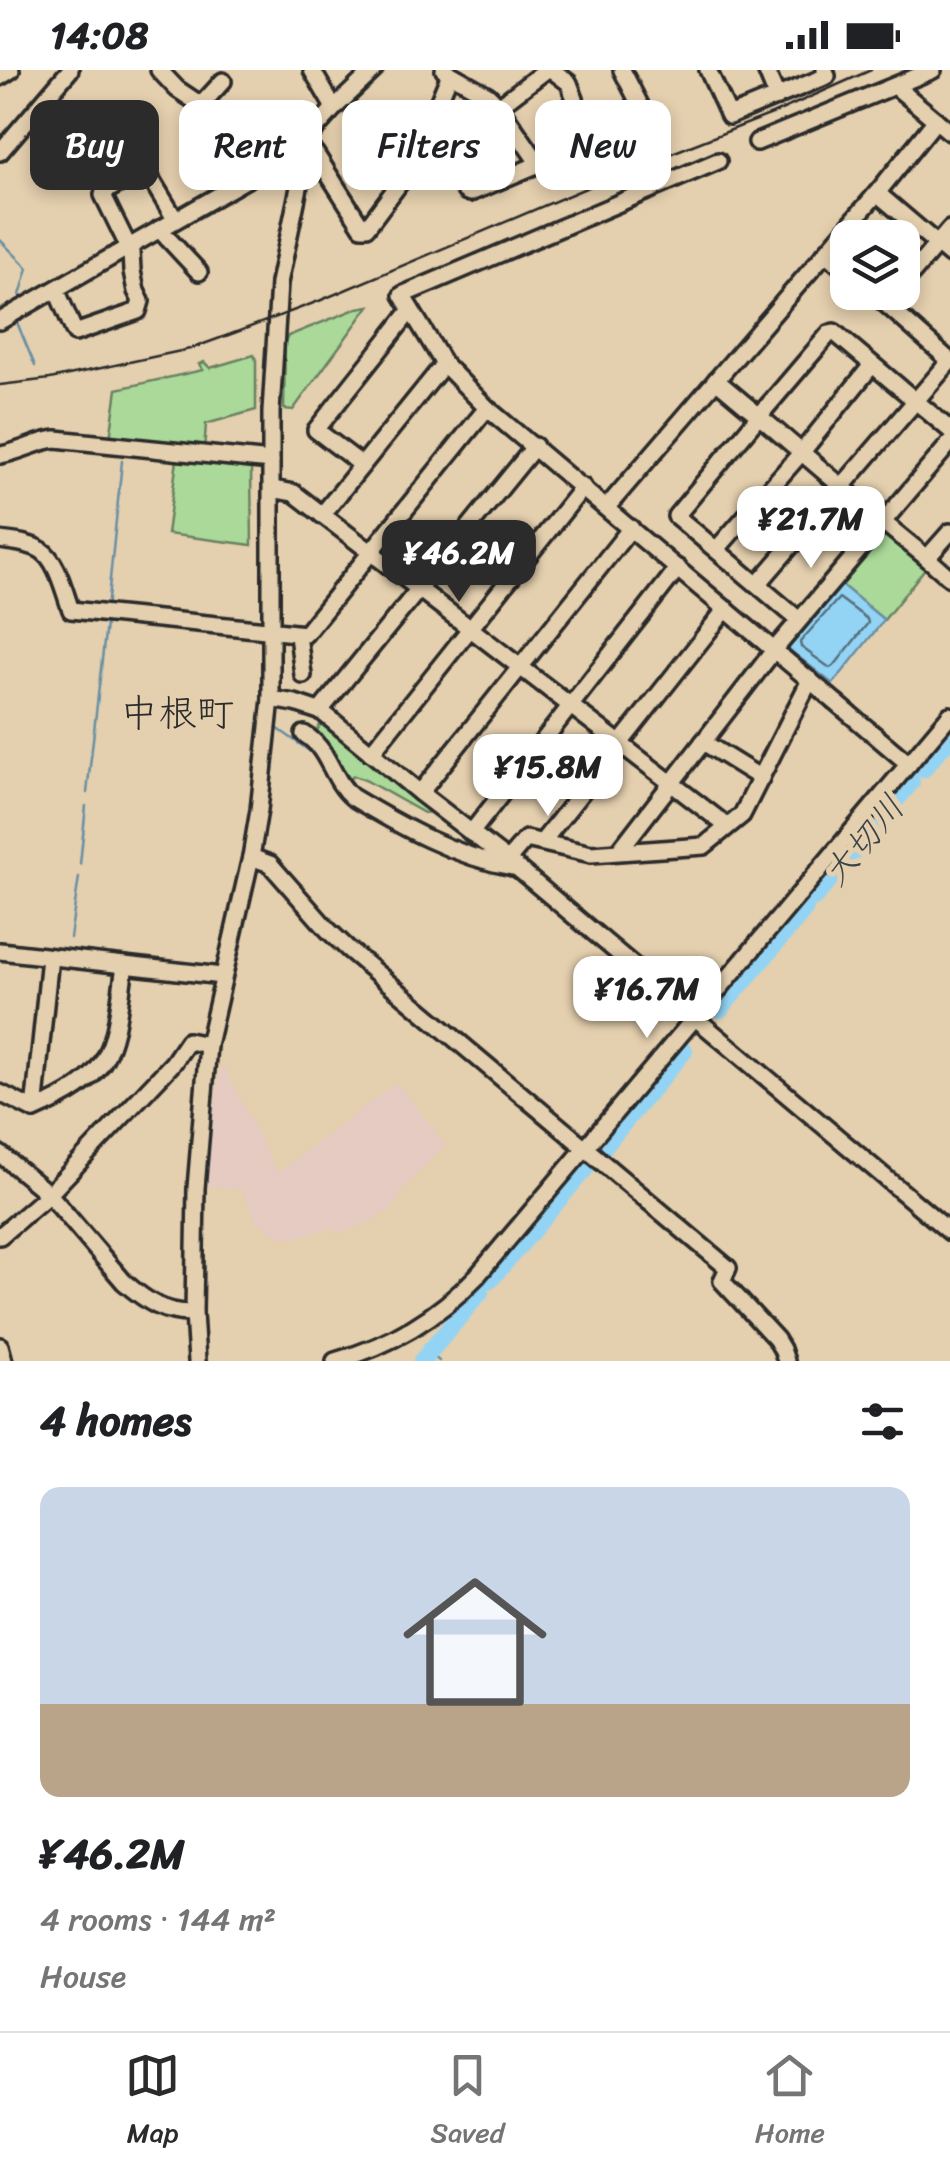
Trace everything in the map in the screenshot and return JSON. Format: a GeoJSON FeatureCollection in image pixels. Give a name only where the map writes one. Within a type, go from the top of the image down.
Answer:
{"type":"FeatureCollection","features":[{"type":"Feature","properties":{"kind":"street"},"geometry":{"type":"LineString","coordinates":[[0,77],[12,70]]}},
{"type":"Feature","properties":{"kind":"street"},"geometry":{"type":"LineString","coordinates":[[0,152],[70,70]]}},
{"type":"Feature","properties":{"kind":"street"},"geometry":{"type":"LineString","coordinates":[[159,70],[194,100]]}},
{"type":"Feature","properties":{"kind":"street"},"geometry":{"type":"LineString","coordinates":[[312,70],[334,108]]}},
{"type":"Feature","properties":{"kind":"street"},"geometry":{"type":"LineString","coordinates":[[322,124],[374,70]]}},
{"type":"Feature","properties":{"kind":"street"},"geometry":{"type":"LineString","coordinates":[[506,100],[549,70],[569,83],[576,100]]}},
{"type":"Feature","properties":{"kind":"street"},"geometry":{"type":"LineString","coordinates":[[622,70],[637,100]]}},
{"type":"Feature","properties":{"kind":"street"},"geometry":{"type":"LineString","coordinates":[[708,70],[729,116],[827,76],[825,70]]}},
{"type":"Feature","properties":{"kind":"street"},"geometry":{"type":"LineString","coordinates":[[766,70],[777,97]]}},
{"type":"Feature","properties":{"kind":"street"},"geometry":{"type":"LineString","coordinates":[[756,142],[933,70]]}},
{"type":"Feature","properties":{"kind":"street"},"geometry":{"type":"LineString","coordinates":[[322,164],[362,227],[367,227],[410,168],[447,72],[493,100]]}},
{"type":"Feature","properties":{"kind":"street"},"geometry":{"type":"LineString","coordinates":[[206,100],[223,81]]}},
{"type":"Feature","properties":{"kind":"street"},"geometry":{"type":"LineString","coordinates":[[894,86],[950,132]]}},
{"type":"Feature","properties":{"kind":"street"},"geometry":{"type":"LineString","coordinates":[[608,507],[936,120]]}},
{"type":"Feature","properties":{"kind":"street"},"geometry":{"type":"LineString","coordinates":[[515,130],[535,158]]}},
{"type":"Feature","properties":{"kind":"street"},"geometry":{"type":"LineString","coordinates":[[718,161],[402,295],[444,364],[487,408],[909,764]]}},
{"type":"Feature","properties":{"kind":"street"},"geometry":{"type":"LineString","coordinates":[[56,289],[75,333],[138,311],[141,301],[129,247],[103,195],[108,190]]}},
{"type":"Feature","properties":{"kind":"street"},"geometry":{"type":"LineString","coordinates":[[159,190],[175,219]]}},
{"type":"Feature","properties":{"kind":"street"},"geometry":{"type":"LineString","coordinates":[[1,318],[227,190]]}},
{"type":"Feature","properties":{"kind":"street"},"geometry":{"type":"LineString","coordinates":[[197,1361],[196,1188],[208,1045],[259,810],[271,700],[271,461],[279,283],[296,190]]}},
{"type":"Feature","properties":{"kind":"street"},"geometry":{"type":"LineString","coordinates":[[877,193],[944,249]]}},
{"type":"Feature","properties":{"kind":"street"},"geometry":{"type":"LineString","coordinates":[[159,228],[199,272]]}},
{"type":"Feature","properties":{"kind":"street"},"geometry":{"type":"LineString","coordinates":[[920,270],[944,249],[950,229]]}},
{"type":"Feature","properties":{"kind":"street"},"geometry":{"type":"LineString","coordinates":[[825,253],[830,257]]}},
{"type":"Feature","properties":{"kind":"street"},"geometry":{"type":"LineString","coordinates":[[362,466],[316,430],[411,310]]}},
{"type":"Feature","properties":{"kind":"street"},"geometry":{"type":"LineString","coordinates":[[758,584],[950,361],[903,310]]}},
{"type":"Feature","properties":{"kind":"street"},"geometry":{"type":"LineString","coordinates":[[799,620],[676,516],[834,332],[950,430]]}},
{"type":"Feature","properties":{"kind":"street"},"geometry":{"type":"LineString","coordinates":[[322,515],[444,364]]}},
{"type":"Feature","properties":{"kind":"street"},"geometry":{"type":"LineString","coordinates":[[717,549],[872,365]]}},
{"type":"Feature","properties":{"kind":"street"},"geometry":{"type":"LineString","coordinates":[[716,380],[950,578]]}},
{"type":"Feature","properties":{"kind":"street"},"geometry":{"type":"LineString","coordinates":[[0,540],[45,552],[70,610],[305,634],[487,408]]}},
{"type":"Feature","properties":{"kind":"street"},"geometry":{"type":"LineString","coordinates":[[0,455],[56,439],[271,461]]}},
{"type":"Feature","properties":{"kind":"street"},"geometry":{"type":"LineString","coordinates":[[619,852],[775,649],[950,443]]}},
{"type":"Feature","properties":{"kind":"street"},"geometry":{"type":"LineString","coordinates":[[322,712],[535,446]]}},
{"type":"Feature","properties":{"kind":"street"},"geometry":{"type":"LineString","coordinates":[[371,753],[583,487]]}},
{"type":"Feature","properties":{"kind":"street"},"geometry":{"type":"LineString","coordinates":[[272,489],[294,493],[727,826]]}},
{"type":"Feature","properties":{"kind":"street"},"geometry":{"type":"LineString","coordinates":[[420,793],[631,528]]}},
{"type":"Feature","properties":{"kind":"street"},"geometry":{"type":"LineString","coordinates":[[927,558],[950,532]]}},
{"type":"Feature","properties":{"kind":"street"},"geometry":{"type":"LineString","coordinates":[[470,833],[678,568]]}},
{"type":"Feature","properties":{"kind":"street"},"geometry":{"type":"LineString","coordinates":[[543,841],[726,610]]}},
{"type":"Feature","properties":{"kind":"street"},"geometry":{"type":"LineString","coordinates":[[298,635],[303,675]]}},
{"type":"Feature","properties":{"kind":"street"},"geometry":{"type":"LineString","coordinates":[[512,864],[526,839],[591,854],[704,846],[742,815],[810,680]]}},
{"type":"Feature","properties":{"kind":"street"},"geometry":{"type":"LineString","coordinates":[[271,700],[322,712],[512,864],[950,1232]]}},
{"type":"Feature","properties":{"kind":"street"},"geometry":{"type":"LineString","coordinates":[[334,1361],[392,1342],[453,1302],[950,715]]}},
{"type":"Feature","properties":{"kind":"street"},"geometry":{"type":"LineString","coordinates":[[304,734],[316,741],[341,788],[382,815],[438,844],[485,862],[512,864]]}},
{"type":"Feature","properties":{"kind":"street"},"geometry":{"type":"LineString","coordinates":[[703,742],[761,778]]}},
{"type":"Feature","properties":{"kind":"street"},"geometry":{"type":"LineString","coordinates":[[250,857],[270,864],[348,949],[728,1268],[722,1281],[776,1339],[786,1361]]}},
{"type":"Feature","properties":{"kind":"street"},"geometry":{"type":"LineString","coordinates":[[0,951],[222,976]]}},
{"type":"Feature","properties":{"kind":"street"},"geometry":{"type":"LineString","coordinates":[[34,1110],[50,957]]}},
{"type":"Feature","properties":{"kind":"street"},"geometry":{"type":"LineString","coordinates":[[0,1093],[34,1110],[88,1080],[114,1043],[124,965]]}},
{"type":"Feature","properties":{"kind":"street"},"geometry":{"type":"LineString","coordinates":[[1,1234],[50,1194],[174,1063],[188,1042],[208,1045]]}},
{"type":"Feature","properties":{"kind":"street"},"geometry":{"type":"LineString","coordinates":[[0,1154],[50,1194],[138,1294],[174,1313],[194,1313]]}},
{"type":"Feature","properties":{"kind":"street"},"geometry":{"type":"LineString","coordinates":[[0,1346],[4,1361]]}},
{"type":"Feature","properties":{"kind":"shaded area"},"geometry":{"type":"Polygon","coordinates":[[[220,1068],[225,1068],[277,1173],[397,1082],[446,1145],[399,1193],[402,1196],[390,1210],[336,1235],[333,1228],[282,1238],[256,1220],[242,1190],[207,1186],[204,1180],[220,1068]]]}},
{"type":"Feature","properties":{"kind":"green space"},"geometry":{"type":"Polygon","coordinates":[[[369,306],[293,410],[284,409],[288,336],[369,306]]]}},
{"type":"Feature","properties":{"kind":"green space"},"geometry":{"type":"Polygon","coordinates":[[[254,355],[256,410],[206,424],[204,451],[110,439],[117,389],[203,370],[199,364],[204,362],[210,368],[254,355]]]}},
{"type":"Feature","properties":{"kind":"green space"},"geometry":{"type":"Polygon","coordinates":[[[177,460],[251,469],[252,545],[167,534],[177,460]]]}},
{"type":"Feature","properties":{"kind":"green space"},"geometry":{"type":"Polygon","coordinates":[[[886,532],[927,566],[884,620],[838,582],[886,532]]]}},
{"type":"Feature","properties":{"kind":"green space"},"geometry":{"type":"Polygon","coordinates":[[[325,723],[431,812],[424,813],[354,776],[344,787],[316,733],[325,723]]]}},
{"type":"Feature","properties":{"kind":"water"},"geometry":{"type":"Polygon","coordinates":[[[838,582],[884,620],[833,684],[787,648],[787,640],[838,582]]]}},
{"type":"Feature","properties":{"kind":"waterway"},"geometry":{"type":"LineString","coordinates":[[0,240],[28,268],[22,299]]}},
{"type":"Feature","properties":{"kind":"waterway"},"geometry":{"type":"LineString","coordinates":[[18,325],[35,366]]}},
{"type":"Feature","properties":{"kind":"waterway"},"geometry":{"type":"LineString","coordinates":[[107,609],[122,461]]}},
{"type":"Feature","properties":{"kind":"waterway"},"geometry":{"type":"LineString","coordinates":[[87,793],[106,624]]}},
{"type":"Feature","properties":{"kind":"waterway"},"geometry":{"type":"LineString","coordinates":[[277,728],[315,755]]}},
{"type":"Feature","properties":{"kind":"waterway","name":"大切川"},"geometry":{"type":"LineString","coordinates":[[923,769],[950,737]]}},
{"type":"Feature","properties":{"kind":"waterway","name":"大切川"},"geometry":{"type":"LineString","coordinates":[[814,898],[911,782]]}},
{"type":"Feature","properties":{"kind":"waterway"},"geometry":{"type":"LineString","coordinates":[[80,864],[86,806]]}},
{"type":"Feature","properties":{"kind":"waterway"},"geometry":{"type":"LineString","coordinates":[[70,938],[79,877]]}},
{"type":"Feature","properties":{"kind":"waterway","name":"大切川"},"geometry":{"type":"LineString","coordinates":[[720,1009],[805,909]]}},
{"type":"Feature","properties":{"kind":"waterway","name":"大切川"},"geometry":{"type":"LineString","coordinates":[[598,1153],[684,1051]]}},
{"type":"Feature","properties":{"kind":"waterway","name":"大切川"},"geometry":{"type":"LineString","coordinates":[[490,1280],[588,1165]]}},
{"type":"Feature","properties":{"kind":"waterway","name":"大切川"},"geometry":{"type":"LineString","coordinates":[[422,1361],[480,1292]]}},
{"type":"Feature","properties":{"kind":"waterway"},"geometry":{"type":"LineString","coordinates":[[429,1353],[439,1361]]}},
{"type":"Feature","properties":{"kind":"railway"},"geometry":{"type":"LineString","coordinates":[[0,385],[50,379],[190,349],[319,301],[871,70]]}},
{"type":"Feature","properties":{"kind":"district","name":"中根町"},"geometry":{"type":"Point","coordinates":[177,713]}}]}
